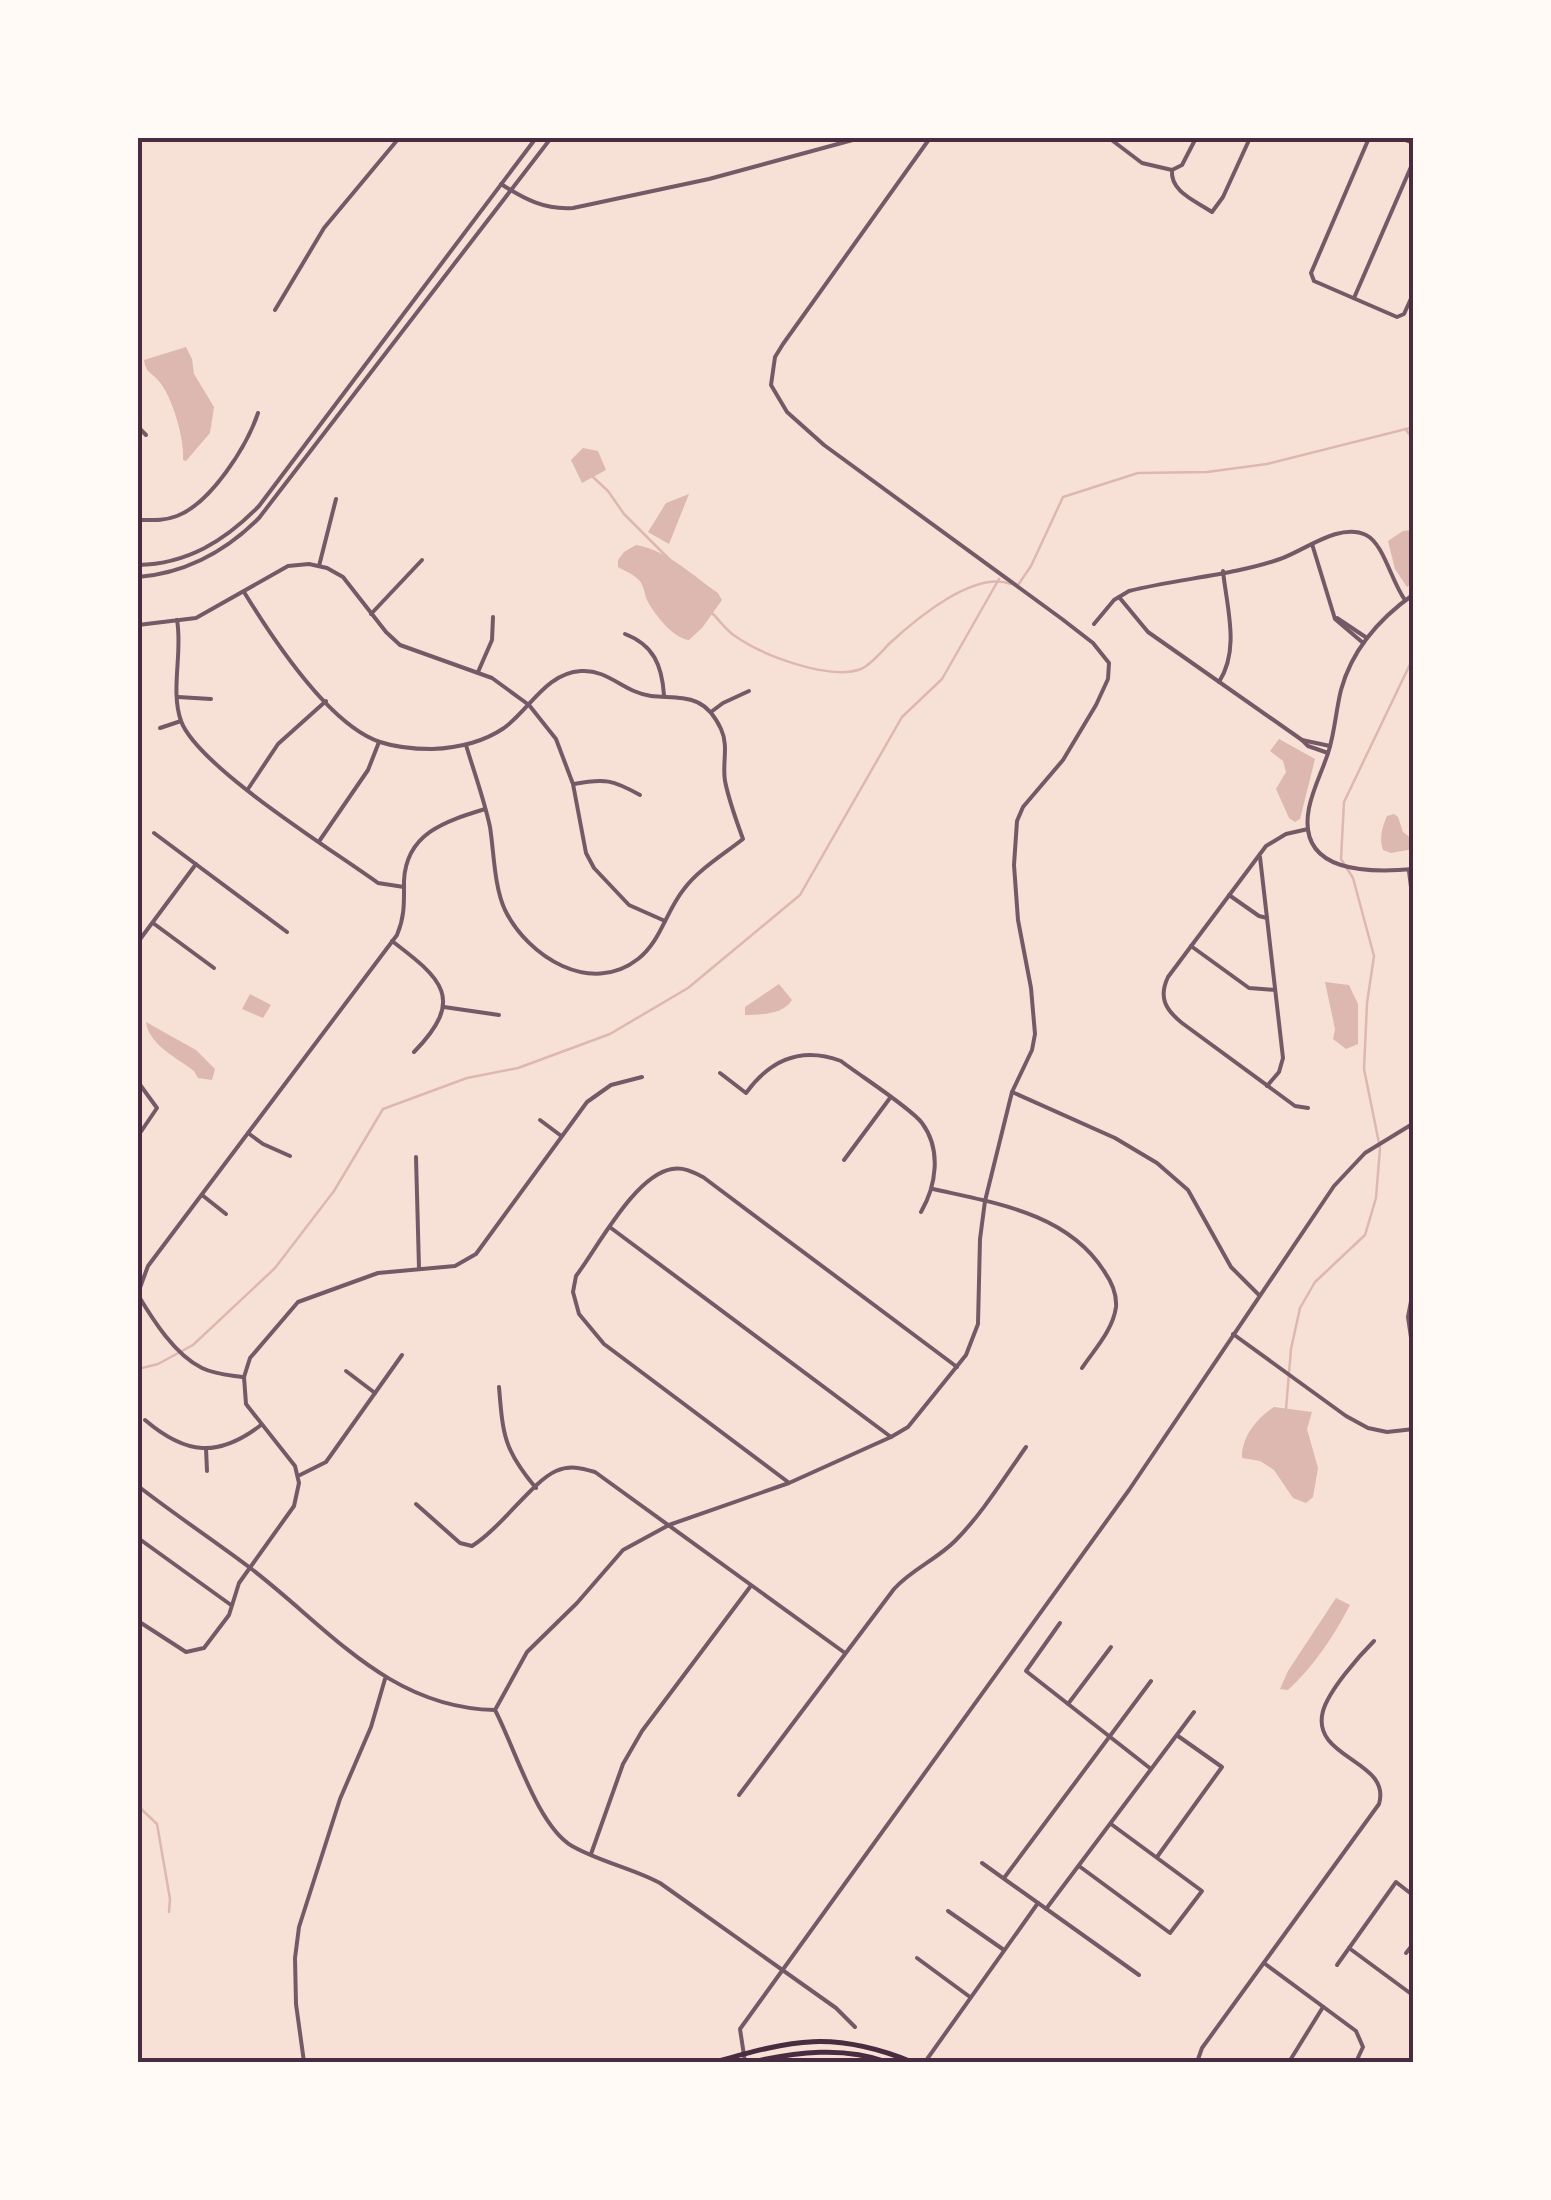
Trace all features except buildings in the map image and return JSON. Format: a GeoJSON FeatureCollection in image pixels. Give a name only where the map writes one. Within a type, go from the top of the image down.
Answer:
{"type":"FeatureCollection","features":[{"type":"Feature","properties":{"kind":"main road"},"geometry":{"type":"LineString","coordinates":[[747,2060],[790,2043],[824,2040],[866,2046],[912,2062]]}},
{"type":"Feature","properties":{"kind":"main road"},"geometry":{"type":"LineString","coordinates":[[715,2062],[855,2053],[887,2062]]}},
{"type":"Feature","properties":{"kind":"street"},"geometry":{"type":"LineString","coordinates":[[276,310],[324,228],[399,138]]}},
{"type":"Feature","properties":{"kind":"street"},"geometry":{"type":"LineString","coordinates":[[138,565],[169,562],[202,550],[246,520],[536,138]]}},
{"type":"Feature","properties":{"kind":"street"},"geometry":{"type":"LineString","coordinates":[[138,577],[172,572],[202,561],[233,542],[260,518],[551,138]]}},
{"type":"Feature","properties":{"kind":"street"},"geometry":{"type":"LineString","coordinates":[[501,184],[547,207],[580,207],[709,179],[860,138]]}},
{"type":"Feature","properties":{"kind":"street"},"geometry":{"type":"LineString","coordinates":[[495,1710],[527,1652],[578,1603],[622,1550],[669,1525],[789,1483],[908,1427],[958,1367],[978,1324],[985,1200],[1012,1092],[1032,1050],[1035,1034],[1018,920],[1014,865],[1018,822],[1023,807],[1062,760],[1096,706],[1108,678],[1109,663],[1093,643],[1062,619],[824,445],[788,412],[771,385],[776,357],[784,344],[827,278],[930,138]]}},
{"type":"Feature","properties":{"kind":"street"},"geometry":{"type":"LineString","coordinates":[[1109,138],[1142,162],[1172,170],[1182,165],[1196,138]]}},
{"type":"Feature","properties":{"kind":"street"},"geometry":{"type":"LineString","coordinates":[[1172,170],[1171,179],[1176,187],[1212,212],[1250,138]]}},
{"type":"Feature","properties":{"kind":"street"},"geometry":{"type":"LineString","coordinates":[[1369,138],[1311,273],[1314,281],[1397,317],[1404,314],[1414,292]]}},
{"type":"Feature","properties":{"kind":"street"},"geometry":{"type":"LineString","coordinates":[[1400,138],[1414,143]]}},
{"type":"Feature","properties":{"kind":"street"},"geometry":{"type":"LineString","coordinates":[[1354,298],[1414,160]]}},
{"type":"Feature","properties":{"kind":"street"},"geometry":{"type":"LineString","coordinates":[[138,520],[178,516],[200,502],[249,440],[258,413]]}},
{"type":"Feature","properties":{"kind":"street"},"geometry":{"type":"LineString","coordinates":[[138,426],[146,434]]}},
{"type":"Feature","properties":{"kind":"street"},"geometry":{"type":"LineString","coordinates":[[319,566],[336,499]]}},
{"type":"Feature","properties":{"kind":"street"},"geometry":{"type":"LineString","coordinates":[[1094,624],[1119,596],[1136,589],[1280,560],[1349,532],[1369,537],[1380,548],[1391,580],[1405,600]]}},
{"type":"Feature","properties":{"kind":"street"},"geometry":{"type":"LineString","coordinates":[[1312,544],[1333,614],[1365,640]]}},
{"type":"Feature","properties":{"kind":"street"},"geometry":{"type":"LineString","coordinates":[[371,614],[422,560]]}},
{"type":"Feature","properties":{"kind":"street"},"geometry":{"type":"LineString","coordinates":[[138,625],[196,618],[288,566],[319,566],[343,577],[400,645],[478,672],[529,705],[556,740],[573,784],[586,854],[594,868],[629,904],[664,921]]}},
{"type":"Feature","properties":{"kind":"street"},"geometry":{"type":"LineString","coordinates":[[1218,682],[1232,649],[1223,572]]}},
{"type":"Feature","properties":{"kind":"street"},"geometry":{"type":"LineString","coordinates":[[244,592],[278,646],[326,701],[354,727],[379,742],[422,749],[482,740],[506,727],[548,683],[566,673],[584,670],[605,674],[630,690],[694,701],[711,712],[726,746],[724,775],[743,839],[684,887],[653,945],[636,961],[613,972],[587,974],[560,967],[521,935],[504,907],[485,809],[466,745]]}},
{"type":"Feature","properties":{"kind":"street"},"geometry":{"type":"LineString","coordinates":[[1414,594],[1365,640],[1342,688],[1329,749],[1309,806],[1308,830],[1322,854],[1338,865],[1349,869],[1411,869],[1414,911]]}},
{"type":"Feature","properties":{"kind":"street"},"geometry":{"type":"LineString","coordinates":[[1119,596],[1144,629],[1302,740],[1329,749]]}},
{"type":"Feature","properties":{"kind":"street"},"geometry":{"type":"LineString","coordinates":[[478,672],[492,640],[493,617]]}},
{"type":"Feature","properties":{"kind":"street"},"geometry":{"type":"LineString","coordinates":[[177,620],[181,721],[210,762],[378,883],[404,887]]}},
{"type":"Feature","properties":{"kind":"street"},"geometry":{"type":"LineString","coordinates":[[625,634],[637,638],[654,654],[662,671],[664,695]]}},
{"type":"Feature","properties":{"kind":"street"},"geometry":{"type":"LineString","coordinates":[[711,712],[749,691]]}},
{"type":"Feature","properties":{"kind":"street"},"geometry":{"type":"LineString","coordinates":[[178,698],[211,698]]}},
{"type":"Feature","properties":{"kind":"street"},"geometry":{"type":"LineString","coordinates":[[248,789],[278,744],[326,701]]}},
{"type":"Feature","properties":{"kind":"street"},"geometry":{"type":"LineString","coordinates":[[160,728],[181,721]]}},
{"type":"Feature","properties":{"kind":"street"},"geometry":{"type":"LineString","coordinates":[[320,841],[368,770],[379,742]]}},
{"type":"Feature","properties":{"kind":"street"},"geometry":{"type":"LineString","coordinates":[[573,784],[600,779],[617,782],[640,795]]}},
{"type":"Feature","properties":{"kind":"street"},"geometry":{"type":"LineString","coordinates":[[244,1377],[202,1369],[152,1318],[138,1294],[148,1266],[392,941],[405,917],[404,887],[411,851],[428,832],[444,822],[485,809]]}},
{"type":"Feature","properties":{"kind":"street"},"geometry":{"type":"LineString","coordinates":[[1308,830],[1286,834],[1260,854],[1166,980],[1162,993],[1165,1005],[1182,1024],[1295,1106],[1308,1108]]}},
{"type":"Feature","properties":{"kind":"street"},"geometry":{"type":"LineString","coordinates":[[154,833],[287,932]]}},
{"type":"Feature","properties":{"kind":"street"},"geometry":{"type":"LineString","coordinates":[[1260,854],[1283,1060],[1268,1086]]}},
{"type":"Feature","properties":{"kind":"street"},"geometry":{"type":"LineString","coordinates":[[138,942],[196,864]]}},
{"type":"Feature","properties":{"kind":"street"},"geometry":{"type":"LineString","coordinates":[[1229,895],[1267,918]]}},
{"type":"Feature","properties":{"kind":"street"},"geometry":{"type":"LineString","coordinates":[[153,923],[214,968]]}},
{"type":"Feature","properties":{"kind":"street"},"geometry":{"type":"LineString","coordinates":[[392,941],[430,970],[440,986],[444,1008],[434,1030],[414,1052]]}},
{"type":"Feature","properties":{"kind":"street"},"geometry":{"type":"LineString","coordinates":[[1191,946],[1248,988],[1276,990]]}},
{"type":"Feature","properties":{"kind":"street"},"geometry":{"type":"LineString","coordinates":[[444,1008],[499,1015]]}},
{"type":"Feature","properties":{"kind":"street"},"geometry":{"type":"LineString","coordinates":[[720,1073],[746,1093],[760,1073],[788,1056],[840,1061],[922,1122],[934,1152],[933,1190],[921,1212]]}},
{"type":"Feature","properties":{"kind":"street"},"geometry":{"type":"LineString","coordinates":[[138,1620],[186,1652],[204,1648],[228,1615],[238,1583],[294,1506],[298,1476],[295,1466],[246,1404],[244,1377],[250,1358],[298,1302],[378,1273],[455,1266],[476,1254],[587,1102],[611,1085],[642,1077]]}},
{"type":"Feature","properties":{"kind":"street"},"geometry":{"type":"LineString","coordinates":[[138,1082],[157,1108],[138,1136]]}},
{"type":"Feature","properties":{"kind":"street"},"geometry":{"type":"LineString","coordinates":[[1012,1092],[1115,1138],[1157,1163],[1188,1190],[1231,1267],[1258,1294]]}},
{"type":"Feature","properties":{"kind":"street"},"geometry":{"type":"LineString","coordinates":[[844,1160],[890,1098]]}},
{"type":"Feature","properties":{"kind":"street"},"geometry":{"type":"LineString","coordinates":[[540,1120],[562,1136]]}},
{"type":"Feature","properties":{"kind":"street"},"geometry":{"type":"LineString","coordinates":[[747,2060],[740,2029],[1129,1490],[1258,1294],[1346,1170],[1414,1124]]}},
{"type":"Feature","properties":{"kind":"street"},"geometry":{"type":"LineString","coordinates":[[248,1133],[290,1156]]}},
{"type":"Feature","properties":{"kind":"street"},"geometry":{"type":"LineString","coordinates":[[416,1158],[418,1270]]}},
{"type":"Feature","properties":{"kind":"street"},"geometry":{"type":"LineString","coordinates":[[789,1483],[604,1344],[577,1307],[574,1284],[646,1182],[666,1170],[688,1170],[704,1177],[958,1367]]}},
{"type":"Feature","properties":{"kind":"street"},"geometry":{"type":"LineString","coordinates":[[933,1190],[1019,1208],[1085,1245],[1108,1278],[1116,1299],[1114,1317],[1082,1368]]}},
{"type":"Feature","properties":{"kind":"street"},"geometry":{"type":"LineString","coordinates":[[202,1195],[226,1214]]}},
{"type":"Feature","properties":{"kind":"street"},"geometry":{"type":"LineString","coordinates":[[611,1228],[891,1437]]}},
{"type":"Feature","properties":{"kind":"street"},"geometry":{"type":"LineString","coordinates":[[1414,1286],[1408,1317],[1414,1358]]}},
{"type":"Feature","properties":{"kind":"street"},"geometry":{"type":"LineString","coordinates":[[1233,1334],[1357,1422],[1387,1432],[1414,1429]]}},
{"type":"Feature","properties":{"kind":"street"},"geometry":{"type":"LineString","coordinates":[[298,1476],[326,1462],[402,1355]]}},
{"type":"Feature","properties":{"kind":"street"},"geometry":{"type":"LineString","coordinates":[[346,1372],[376,1393]]}},
{"type":"Feature","properties":{"kind":"street"},"geometry":{"type":"LineString","coordinates":[[499,1387],[503,1432],[512,1460],[536,1488]]}},
{"type":"Feature","properties":{"kind":"street"},"geometry":{"type":"LineString","coordinates":[[146,1420],[166,1438],[206,1448],[220,1448],[242,1440],[262,1424]]}},
{"type":"Feature","properties":{"kind":"street"},"geometry":{"type":"LineString","coordinates":[[206,1448],[207,1471]]}},
{"type":"Feature","properties":{"kind":"street"},"geometry":{"type":"LineString","coordinates":[[739,1795],[907,1575],[928,1564],[958,1538],[1026,1448]]}},
{"type":"Feature","properties":{"kind":"street"},"geometry":{"type":"LineString","coordinates":[[416,1504],[460,1543],[472,1546],[491,1534],[553,1472],[575,1466],[595,1472],[844,1653]]}},
{"type":"Feature","properties":{"kind":"street"},"geometry":{"type":"LineString","coordinates":[[138,1486],[250,1568],[385,1679],[463,1709],[495,1710]]}},
{"type":"Feature","properties":{"kind":"street"},"geometry":{"type":"LineString","coordinates":[[138,1538],[231,1605]]}},
{"type":"Feature","properties":{"kind":"street"},"geometry":{"type":"LineString","coordinates":[[590,1854],[623,1764],[642,1732],[750,1587]]}},
{"type":"Feature","properties":{"kind":"street"},"geometry":{"type":"LineString","coordinates":[[1060,1623],[1026,1671],[1151,1769]]}},
{"type":"Feature","properties":{"kind":"street"},"geometry":{"type":"LineString","coordinates":[[1196,2062],[1202,2048],[1380,1800],[1378,1781],[1332,1745],[1322,1722],[1328,1702],[1374,1641]]}},
{"type":"Feature","properties":{"kind":"street"},"geometry":{"type":"LineString","coordinates":[[1068,1704],[1111,1647]]}},
{"type":"Feature","properties":{"kind":"street"},"geometry":{"type":"LineString","coordinates":[[304,2062],[296,1996],[299,1927],[340,1799],[371,1727],[385,1679]]}},
{"type":"Feature","properties":{"kind":"street"},"geometry":{"type":"LineString","coordinates":[[1004,1878],[1151,1681]]}},
{"type":"Feature","properties":{"kind":"street"},"geometry":{"type":"LineString","coordinates":[[495,1710],[544,1817],[561,1838],[660,1883],[782,1968],[856,2026]]}},
{"type":"Feature","properties":{"kind":"street"},"geometry":{"type":"LineString","coordinates":[[1046,1908],[1194,1712]]}},
{"type":"Feature","properties":{"kind":"street"},"geometry":{"type":"LineString","coordinates":[[1157,1857],[1222,1767],[1178,1736]]}},
{"type":"Feature","properties":{"kind":"street"},"geometry":{"type":"LineString","coordinates":[[1078,1866],[1170,1932],[1202,1890],[1110,1824]]}},
{"type":"Feature","properties":{"kind":"street"},"geometry":{"type":"LineString","coordinates":[[982,1863],[1139,1975]]}},
{"type":"Feature","properties":{"kind":"street"},"geometry":{"type":"LineString","coordinates":[[1337,1965],[1396,1882],[1414,1896]]}},
{"type":"Feature","properties":{"kind":"street"},"geometry":{"type":"LineString","coordinates":[[924,2062],[1038,1903]]}},
{"type":"Feature","properties":{"kind":"street"},"geometry":{"type":"LineString","coordinates":[[948,1911],[1004,1950]]}},
{"type":"Feature","properties":{"kind":"street"},"geometry":{"type":"LineString","coordinates":[[1406,1953],[1414,1943]]}},
{"type":"Feature","properties":{"kind":"street"},"geometry":{"type":"LineString","coordinates":[[1348,1948],[1414,1996]]}},
{"type":"Feature","properties":{"kind":"street"},"geometry":{"type":"LineString","coordinates":[[917,1958],[970,1997]]}},
{"type":"Feature","properties":{"kind":"street"},"geometry":{"type":"LineString","coordinates":[[1264,1963],[1362,2039],[1356,2062]]}},
{"type":"Feature","properties":{"kind":"street"},"geometry":{"type":"LineString","coordinates":[[1288,2062],[1324,2006]]}},
{"type":"Feature","properties":{"kind":"street"},"geometry":{"type":"LineString","coordinates":[[802,2054],[802,2062]]}},
{"type":"Feature","properties":{"kind":"shaded area"},"geometry":{"type":"Polygon","coordinates":[[[186,347],[194,374],[214,407],[210,433],[186,461],[173,407],[144,360],[186,347]]]}},
{"type":"Feature","properties":{"kind":"shaded area"},"geometry":{"type":"Polygon","coordinates":[[[583,448],[598,451],[606,470],[582,483],[571,460],[583,448]]]}},
{"type":"Feature","properties":{"kind":"shaded area"},"geometry":{"type":"Polygon","coordinates":[[[689,494],[669,544],[648,532],[666,503],[689,494]]]}},
{"type":"Feature","properties":{"kind":"shaded area"},"geometry":{"type":"Polygon","coordinates":[[[1411,530],[1413,582],[1407,587],[1395,569],[1388,541],[1411,530]]]}},
{"type":"Feature","properties":{"kind":"shaded area"},"geometry":{"type":"Polygon","coordinates":[[[636,545],[669,558],[718,593],[722,600],[689,640],[665,626],[639,580],[618,567],[624,552],[636,545]]]}},
{"type":"Feature","properties":{"kind":"shaded area"},"geometry":{"type":"Polygon","coordinates":[[[1279,739],[1315,759],[1300,819],[1295,822],[1289,818],[1276,789],[1286,772],[1283,761],[1270,751],[1279,739]]]}},
{"type":"Feature","properties":{"kind":"shaded area"},"geometry":{"type":"Polygon","coordinates":[[[1394,814],[1403,832],[1413,840],[1413,849],[1391,853],[1383,850],[1384,824],[1387,816],[1394,814]]]}},
{"type":"Feature","properties":{"kind":"shaded area"},"geometry":{"type":"Polygon","coordinates":[[[1325,982],[1349,985],[1358,1004],[1358,1044],[1346,1049],[1333,1039],[1335,1029],[1325,982]]]}},
{"type":"Feature","properties":{"kind":"shaded area"},"geometry":{"type":"Polygon","coordinates":[[[779,984],[792,1000],[788,1005],[772,1013],[745,1015],[745,1007],[779,984]]]}},
{"type":"Feature","properties":{"kind":"shaded area"},"geometry":{"type":"Polygon","coordinates":[[[250,994],[271,1005],[263,1018],[242,1009],[250,994]]]}},
{"type":"Feature","properties":{"kind":"shaded area"},"geometry":{"type":"Polygon","coordinates":[[[146,1022],[196,1050],[215,1069],[212,1080],[198,1078],[165,1050],[152,1038],[146,1022]]]}},
{"type":"Feature","properties":{"kind":"shaded area"},"geometry":{"type":"Polygon","coordinates":[[[1274,1407],[1312,1412],[1307,1429],[1318,1468],[1313,1497],[1306,1503],[1293,1498],[1274,1470],[1260,1461],[1242,1458],[1252,1428],[1274,1407]]]}},
{"type":"Feature","properties":{"kind":"shaded area"},"geometry":{"type":"Polygon","coordinates":[[[1336,1598],[1350,1605],[1337,1628],[1297,1681],[1288,1690],[1280,1689],[1288,1671],[1336,1598]]]}},
{"type":"Feature","properties":{"kind":"waterway"},"geometry":{"type":"LineString","coordinates":[[1018,585],[1063,497],[1138,473],[1207,472],[1267,464],[1414,427]]}},
{"type":"Feature","properties":{"kind":"waterway"},"geometry":{"type":"LineString","coordinates":[[1406,430],[1414,440]]}},
{"type":"Feature","properties":{"kind":"waterway"},"geometry":{"type":"LineString","coordinates":[[593,477],[670,560]]}},
{"type":"Feature","properties":{"kind":"waterway"},"geometry":{"type":"LineString","coordinates":[[138,1369],[158,1364],[193,1345],[275,1268],[334,1191],[383,1109],[467,1078],[518,1068],[610,1034],[688,988],[800,895],[902,717],[942,679],[999,579]]}},
{"type":"Feature","properties":{"kind":"waterway"},"geometry":{"type":"LineString","coordinates":[[713,614],[732,634],[762,651],[814,669],[848,672],[869,664],[901,633],[946,599],[980,584],[1011,584]]}},
{"type":"Feature","properties":{"kind":"waterway"},"geometry":{"type":"LineString","coordinates":[[1286,1409],[1291,1349],[1300,1308],[1315,1282],[1365,1235],[1376,1198],[1380,1148],[1364,1069],[1374,956],[1353,878],[1341,859],[1344,802],[1414,656]]}},
{"type":"Feature","properties":{"kind":"waterway"},"geometry":{"type":"LineString","coordinates":[[138,1806],[157,1824],[169,1912]]}}]}
